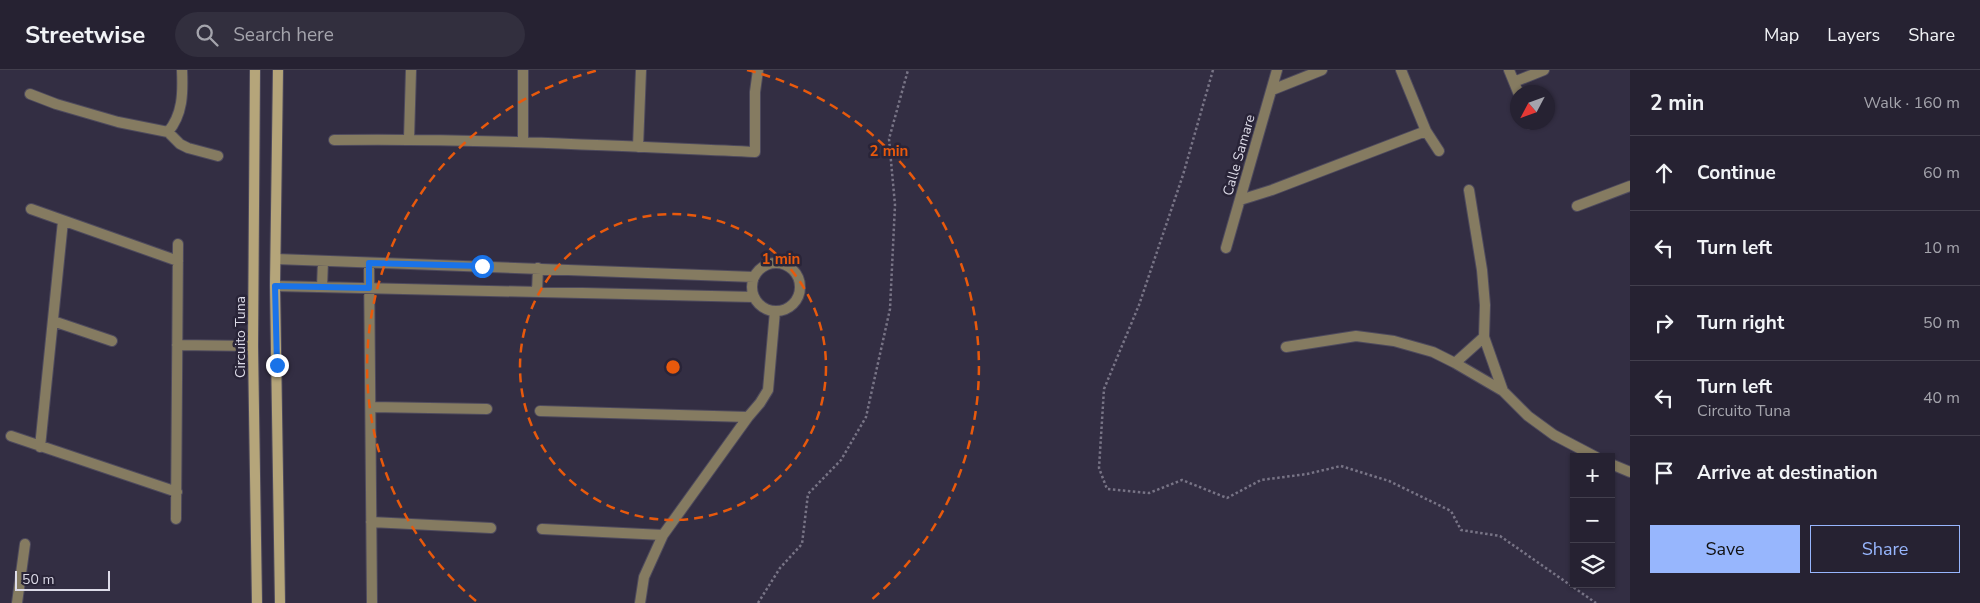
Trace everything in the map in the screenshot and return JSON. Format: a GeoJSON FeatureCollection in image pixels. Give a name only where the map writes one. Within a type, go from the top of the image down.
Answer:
{"type":"FeatureCollection","features":[{"type":"Feature","properties":{"kind":"street"},"geometry":{"type":"LineString","coordinates":[[168,132],[175,124],[182,105],[182,70]]}},
{"type":"Feature","properties":{"kind":"street","name":"Circuito Tuna"},"geometry":{"type":"LineString","coordinates":[[255,70],[252,346],[258,603]]}},
{"type":"Feature","properties":{"kind":"street"},"geometry":{"type":"LineString","coordinates":[[278,70],[275,286],[280,603]]}},
{"type":"Feature","properties":{"kind":"street"},"geometry":{"type":"LineString","coordinates":[[409,139],[411,70]]}},
{"type":"Feature","properties":{"kind":"street"},"geometry":{"type":"LineString","coordinates":[[523,70],[523,142]]}},
{"type":"Feature","properties":{"kind":"street"},"geometry":{"type":"LineString","coordinates":[[638,147],[641,70]]}},
{"type":"Feature","properties":{"kind":"street"},"geometry":{"type":"LineString","coordinates":[[334,140],[409,139],[523,142],[755,152],[755,92],[758,70]]}},
{"type":"Feature","properties":{"kind":"street","name":"Calle Samare"},"geometry":{"type":"LineString","coordinates":[[1226,248],[1277,70]]}},
{"type":"Feature","properties":{"kind":"street"},"geometry":{"type":"LineString","coordinates":[[1272,90],[1322,70]]}},
{"type":"Feature","properties":{"kind":"street"},"geometry":{"type":"LineString","coordinates":[[1401,70],[1426,131],[1439,151]]}},
{"type":"Feature","properties":{"kind":"street"},"geometry":{"type":"LineString","coordinates":[[1509,70],[1515,85]]}},
{"type":"Feature","properties":{"kind":"street"},"geometry":{"type":"LineString","coordinates":[[1514,82],[1544,70]]}},
{"type":"Feature","properties":{"kind":"street"},"geometry":{"type":"LineString","coordinates":[[30,94],[56,104],[118,122],[168,132],[180,144],[188,148],[218,156]]}},
{"type":"Feature","properties":{"kind":"street"},"geometry":{"type":"LineString","coordinates":[[1240,200],[1272,190],[1426,131]]}},
{"type":"Feature","properties":{"kind":"street"},"geometry":{"type":"LineString","coordinates":[[1577,206],[1630,186]]}},
{"type":"Feature","properties":{"kind":"street"},"geometry":{"type":"LineString","coordinates":[[1469,190],[1482,270],[1485,304],[1484,337],[1503,391]]}},
{"type":"Feature","properties":{"kind":"street"},"geometry":{"type":"LineString","coordinates":[[31,209],[178,261]]}},
{"type":"Feature","properties":{"kind":"street"},"geometry":{"type":"LineString","coordinates":[[40,447],[63,221]]}},
{"type":"Feature","properties":{"kind":"street"},"geometry":{"type":"LineString","coordinates":[[176,519],[178,244]]}},
{"type":"Feature","properties":{"kind":"street"},"geometry":{"type":"LineString","coordinates":[[276,259],[754,277]]}},
{"type":"Feature","properties":{"kind":"street"},"geometry":{"type":"LineString","coordinates":[[322,261],[322,287]]}},
{"type":"Feature","properties":{"kind":"street"},"geometry":{"type":"LineString","coordinates":[[369,263],[372,603]]}},
{"type":"Feature","properties":{"kind":"street"},"geometry":{"type":"LineString","coordinates":[[776,263],[789,267],[798,278],[800,284],[797,297],[788,308],[775,311],[762,307],[754,297],[752,290],[754,277],[763,267],[776,263]]}},
{"type":"Feature","properties":{"kind":"street"},"geometry":{"type":"LineString","coordinates":[[537,292],[538,268]]}},
{"type":"Feature","properties":{"kind":"street"},"geometry":{"type":"LineString","coordinates":[[275,286],[754,297]]}},
{"type":"Feature","properties":{"kind":"street"},"geometry":{"type":"LineString","coordinates":[[640,603],[644,577],[663,535],[768,390],[775,311]]}},
{"type":"Feature","properties":{"kind":"street"},"geometry":{"type":"LineString","coordinates":[[53,321],[112,340]]}},
{"type":"Feature","properties":{"kind":"street"},"geometry":{"type":"LineString","coordinates":[[1286,347],[1356,336],[1394,341],[1433,352],[1456,363],[1503,391],[1528,416],[1548,430],[1589,453]]}},
{"type":"Feature","properties":{"kind":"street"},"geometry":{"type":"LineString","coordinates":[[1456,363],[1484,337]]}},
{"type":"Feature","properties":{"kind":"street"},"geometry":{"type":"LineString","coordinates":[[177,345],[252,346]]}},
{"type":"Feature","properties":{"kind":"street"},"geometry":{"type":"LineString","coordinates":[[371,407],[487,409]]}},
{"type":"Feature","properties":{"kind":"street"},"geometry":{"type":"LineString","coordinates":[[540,411],[748,417]]}},
{"type":"Feature","properties":{"kind":"street"},"geometry":{"type":"LineString","coordinates":[[10,436],[177,492]]}},
{"type":"Feature","properties":{"kind":"street"},"geometry":{"type":"LineString","coordinates":[[1615,466],[1630,472]]}},
{"type":"Feature","properties":{"kind":"street"},"geometry":{"type":"LineString","coordinates":[[371,522],[491,528]]}},
{"type":"Feature","properties":{"kind":"street"},"geometry":{"type":"LineString","coordinates":[[542,529],[663,535]]}},
{"type":"Feature","properties":{"kind":"street"},"geometry":{"type":"LineString","coordinates":[[17,603],[25,544]]}},
{"type":"Feature","properties":{"kind":"path"},"geometry":{"type":"LineString","coordinates":[[758,603],[780,568],[802,544],[808,494],[841,460],[866,417],[890,309],[895,205],[889,140],[908,70]]}},
{"type":"Feature","properties":{"kind":"path"},"geometry":{"type":"LineString","coordinates":[[1213,70],[1183,175],[1139,304],[1104,388],[1098,468],[1107,490],[1148,494],[1182,480],[1227,498],[1261,480],[1307,474],[1341,466],[1389,481],[1451,511],[1461,530],[1500,536],[1596,603]]}},
{"type":"Feature","properties":{"kind":"route"},"geometry":{"type":"LineString","coordinates":[[277,365],[275,286],[369,288],[369,263],[482,266]]}}]}
